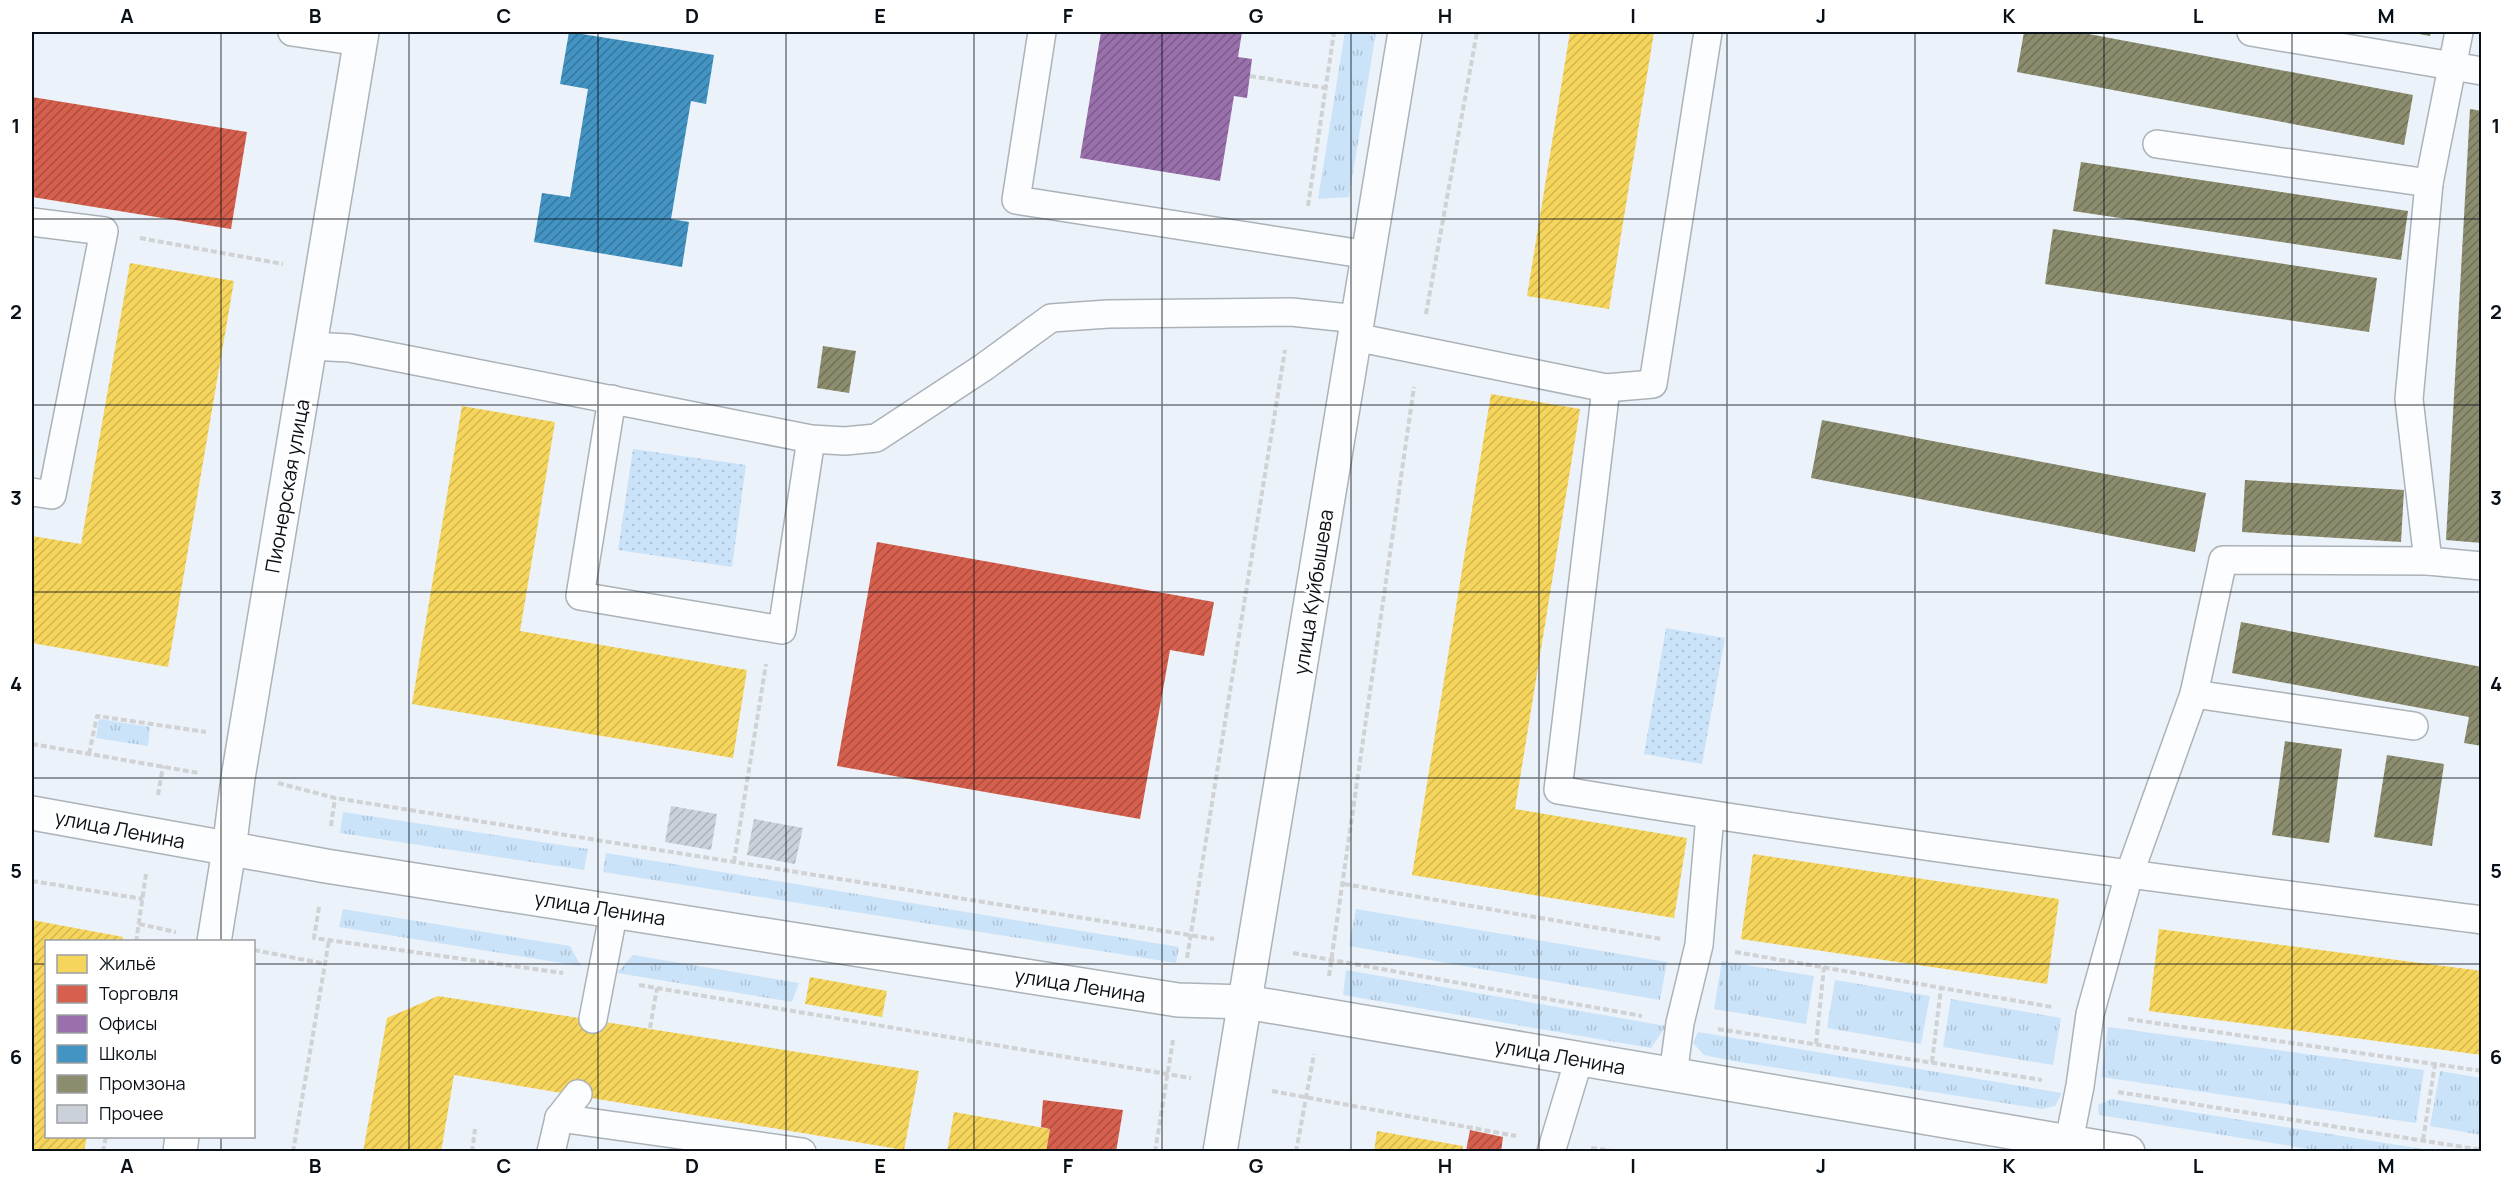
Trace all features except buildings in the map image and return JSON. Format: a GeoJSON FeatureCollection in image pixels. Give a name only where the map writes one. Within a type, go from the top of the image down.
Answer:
{"type":"FeatureCollection","features":[{"type":"Feature","properties":{"kind":"street","name":"улица Куйбышева"},"geometry":{"type":"LineString","coordinates":[[1220,1152],[1233,1085],[1405,32]]}},
{"type":"Feature","properties":{"kind":"street","name":"Пионерская улица"},"geometry":{"type":"LineString","coordinates":[[214,940],[238,778],[361,37]]}},
{"type":"Feature","properties":{"kind":"street","name":"улица Ленина"},"geometry":{"type":"LineString","coordinates":[[32,813],[229,850],[1178,1000],[1246,1002],[2128,1152]]}},
{"type":"Feature","properties":{"kind":"lane"},"geometry":{"type":"LineString","coordinates":[[292,32],[361,37]]}},
{"type":"Feature","properties":{"kind":"lane"},"geometry":{"type":"LineString","coordinates":[[1042,32],[1016,200],[1369,255]]}},
{"type":"Feature","properties":{"kind":"lane"},"geometry":{"type":"LineString","coordinates":[[310,345],[349,348],[811,439],[845,441],[876,438],[984,367],[1051,318],[1108,314],[1291,312],[1357,328],[1419,350],[1606,388],[1653,384],[1708,32]]}},
{"type":"Feature","properties":{"kind":"lane"},"geometry":{"type":"LineString","coordinates":[[2251,32],[2481,71]]}},
{"type":"Feature","properties":{"kind":"lane"},"geometry":{"type":"LineString","coordinates":[[2428,561],[2409,399],[2429,183],[2459,32]]}},
{"type":"Feature","properties":{"kind":"lane"},"geometry":{"type":"LineString","coordinates":[[2157,144],[2429,183]]}},
{"type":"Feature","properties":{"kind":"lane"},"geometry":{"type":"LineString","coordinates":[[32,222],[104,231],[52,495],[32,492]]}},
{"type":"Feature","properties":{"kind":"lane"},"geometry":{"type":"LineString","coordinates":[[1606,388],[1558,790],[1710,815],[2129,875],[2481,920]]}},
{"type":"Feature","properties":{"kind":"lane"},"geometry":{"type":"LineString","coordinates":[[612,399],[580,596],[782,630],[811,439]]}},
{"type":"Feature","properties":{"kind":"lane"},"geometry":{"type":"LineString","coordinates":[[2069,1141],[2080,1086],[2090,1014],[2129,875],[2194,694],[2223,560],[2428,561],[2481,566]]}},
{"type":"Feature","properties":{"kind":"lane"},"geometry":{"type":"LineString","coordinates":[[2194,694],[2414,726]]}},
{"type":"Feature","properties":{"kind":"lane"},"geometry":{"type":"LineString","coordinates":[[1673,1075],[1680,1023],[1699,945],[1710,815]]}},
{"type":"Feature","properties":{"kind":"lane"},"geometry":{"type":"LineString","coordinates":[[593,1019],[615,910]]}},
{"type":"Feature","properties":{"kind":"lane"},"geometry":{"type":"LineString","coordinates":[[1552,1147],[1579,1059]]}},
{"type":"Feature","properties":{"kind":"lane"},"geometry":{"type":"LineString","coordinates":[[551,1152],[559,1118],[578,1094]]}},
{"type":"Feature","properties":{"kind":"lane"},"geometry":{"type":"LineString","coordinates":[[559,1118],[802,1152]]}},
{"type":"Feature","properties":{"kind":"path"},"geometry":{"type":"LineString","coordinates":[[1303,244],[1334,32]]}},
{"type":"Feature","properties":{"kind":"path"},"geometry":{"type":"LineString","coordinates":[[1296,1152],[1333,960],[1419,350],[1477,32]]}},
{"type":"Feature","properties":{"kind":"path"},"geometry":{"type":"LineString","coordinates":[[1250,76],[1326,88]]}},
{"type":"Feature","properties":{"kind":"path"},"geometry":{"type":"LineString","coordinates":[[104,231],[322,272]]}},
{"type":"Feature","properties":{"kind":"path"},"geometry":{"type":"LineString","coordinates":[[1155,1152],[1291,312]]}},
{"type":"Feature","properties":{"kind":"path"},"geometry":{"type":"LineString","coordinates":[[734,862],[771,628]]}},
{"type":"Feature","properties":{"kind":"path"},"geometry":{"type":"LineString","coordinates":[[89,754],[97,716],[214,733]]}},
{"type":"Feature","properties":{"kind":"path"},"geometry":{"type":"LineString","coordinates":[[32,744],[275,783],[335,798],[1192,934],[1680,1023],[2481,1150]]}},
{"type":"Feature","properties":{"kind":"path"},"geometry":{"type":"LineString","coordinates":[[32,881],[143,899]]}},
{"type":"Feature","properties":{"kind":"path"},"geometry":{"type":"LineString","coordinates":[[1344,884],[2090,1014],[2481,1071]]}},
{"type":"Feature","properties":{"kind":"path"},"geometry":{"type":"LineString","coordinates":[[314,938],[657,988],[1307,1097],[1552,1147],[1620,1152]]}},
{"type":"Feature","properties":{"kind":"path"},"geometry":{"type":"LineString","coordinates":[[293,1152],[329,940]]}},
{"type":"Feature","properties":{"kind":"path"},"geometry":{"type":"LineString","coordinates":[[255,949],[326,964]]}},
{"type":"Feature","properties":{"kind":"path"},"geometry":{"type":"LineString","coordinates":[[1816,1044],[1824,967]]}},
{"type":"Feature","properties":{"kind":"path"},"geometry":{"type":"LineString","coordinates":[[650,1028],[657,988]]}},
{"type":"Feature","properties":{"kind":"path"},"geometry":{"type":"LineString","coordinates":[[1932,1062],[1941,988]]}},
{"type":"Feature","properties":{"kind":"path"},"geometry":{"type":"LineString","coordinates":[[2422,1140],[2435,1064]]}},
{"type":"Feature","properties":{"kind":"path"},"geometry":{"type":"LineString","coordinates":[[472,1152],[475,1129]]}},
{"type":"Feature","properties":{"kind":"green space"},"geometry":{"type":"Polygon","coordinates":[[[1345,32],[1376,32],[1349,197],[1318,199],[1345,32]]]}},
{"type":"Feature","properties":{"kind":"green space"},"geometry":{"type":"Polygon","coordinates":[[[633,449],[746,465],[732,567],[618,550],[633,449]]]}},
{"type":"Feature","properties":{"kind":"green space"},"geometry":{"type":"Polygon","coordinates":[[[1666,628],[1725,638],[1702,764],[1644,754],[1666,628]]]}},
{"type":"Feature","properties":{"kind":"green space"},"geometry":{"type":"Polygon","coordinates":[[[99,719],[150,727],[148,746],[96,738],[99,719]]]}},
{"type":"Feature","properties":{"kind":"green space"},"geometry":{"type":"Polygon","coordinates":[[[343,812],[588,849],[584,870],[340,833],[343,812]]]}},
{"type":"Feature","properties":{"kind":"green space"},"geometry":{"type":"Polygon","coordinates":[[[606,853],[1179,947],[1176,963],[603,872],[606,853]]]}},
{"type":"Feature","properties":{"kind":"green space"},"geometry":{"type":"Polygon","coordinates":[[[343,909],[570,946],[581,966],[339,927],[343,909]]]}},
{"type":"Feature","properties":{"kind":"green space"},"geometry":{"type":"Polygon","coordinates":[[[1356,909],[1667,962],[1660,1000],[1349,946],[1356,909]]]}},
{"type":"Feature","properties":{"kind":"green space"},"geometry":{"type":"Polygon","coordinates":[[[633,955],[799,983],[792,1002],[617,973],[633,955]]]}},
{"type":"Feature","properties":{"kind":"green space"},"geometry":{"type":"Polygon","coordinates":[[[1722,961],[1814,976],[1806,1024],[1714,1009],[1722,961]]]}},
{"type":"Feature","properties":{"kind":"green space"},"geometry":{"type":"Polygon","coordinates":[[[1346,970],[1666,1026],[1651,1048],[1343,995],[1346,970]]]}},
{"type":"Feature","properties":{"kind":"green space"},"geometry":{"type":"Polygon","coordinates":[[[1835,980],[1930,996],[1921,1044],[1827,1028],[1835,980]]]}},
{"type":"Feature","properties":{"kind":"green space"},"geometry":{"type":"Polygon","coordinates":[[[1951,999],[2061,1018],[2053,1065],[1943,1047],[1951,999]]]}},
{"type":"Feature","properties":{"kind":"green space"},"geometry":{"type":"Polygon","coordinates":[[[2108,1027],[2424,1070],[2416,1123],[2101,1077],[2108,1027]]]}},
{"type":"Feature","properties":{"kind":"green space"},"geometry":{"type":"Polygon","coordinates":[[[1698,1032],[2062,1093],[2055,1106],[2042,1109],[1739,1062],[1704,1055],[1693,1043],[1698,1032]]]}},
{"type":"Feature","properties":{"kind":"green space"},"geometry":{"type":"Polygon","coordinates":[[[2440,1071],[2481,1078],[2481,1135],[2430,1126],[2440,1071]]]}},
{"type":"Feature","properties":{"kind":"green space"},"geometry":{"type":"Polygon","coordinates":[[[2111,1099],[2435,1151],[2322,1151],[2099,1115],[2098,1105],[2111,1099]]]}}]}
